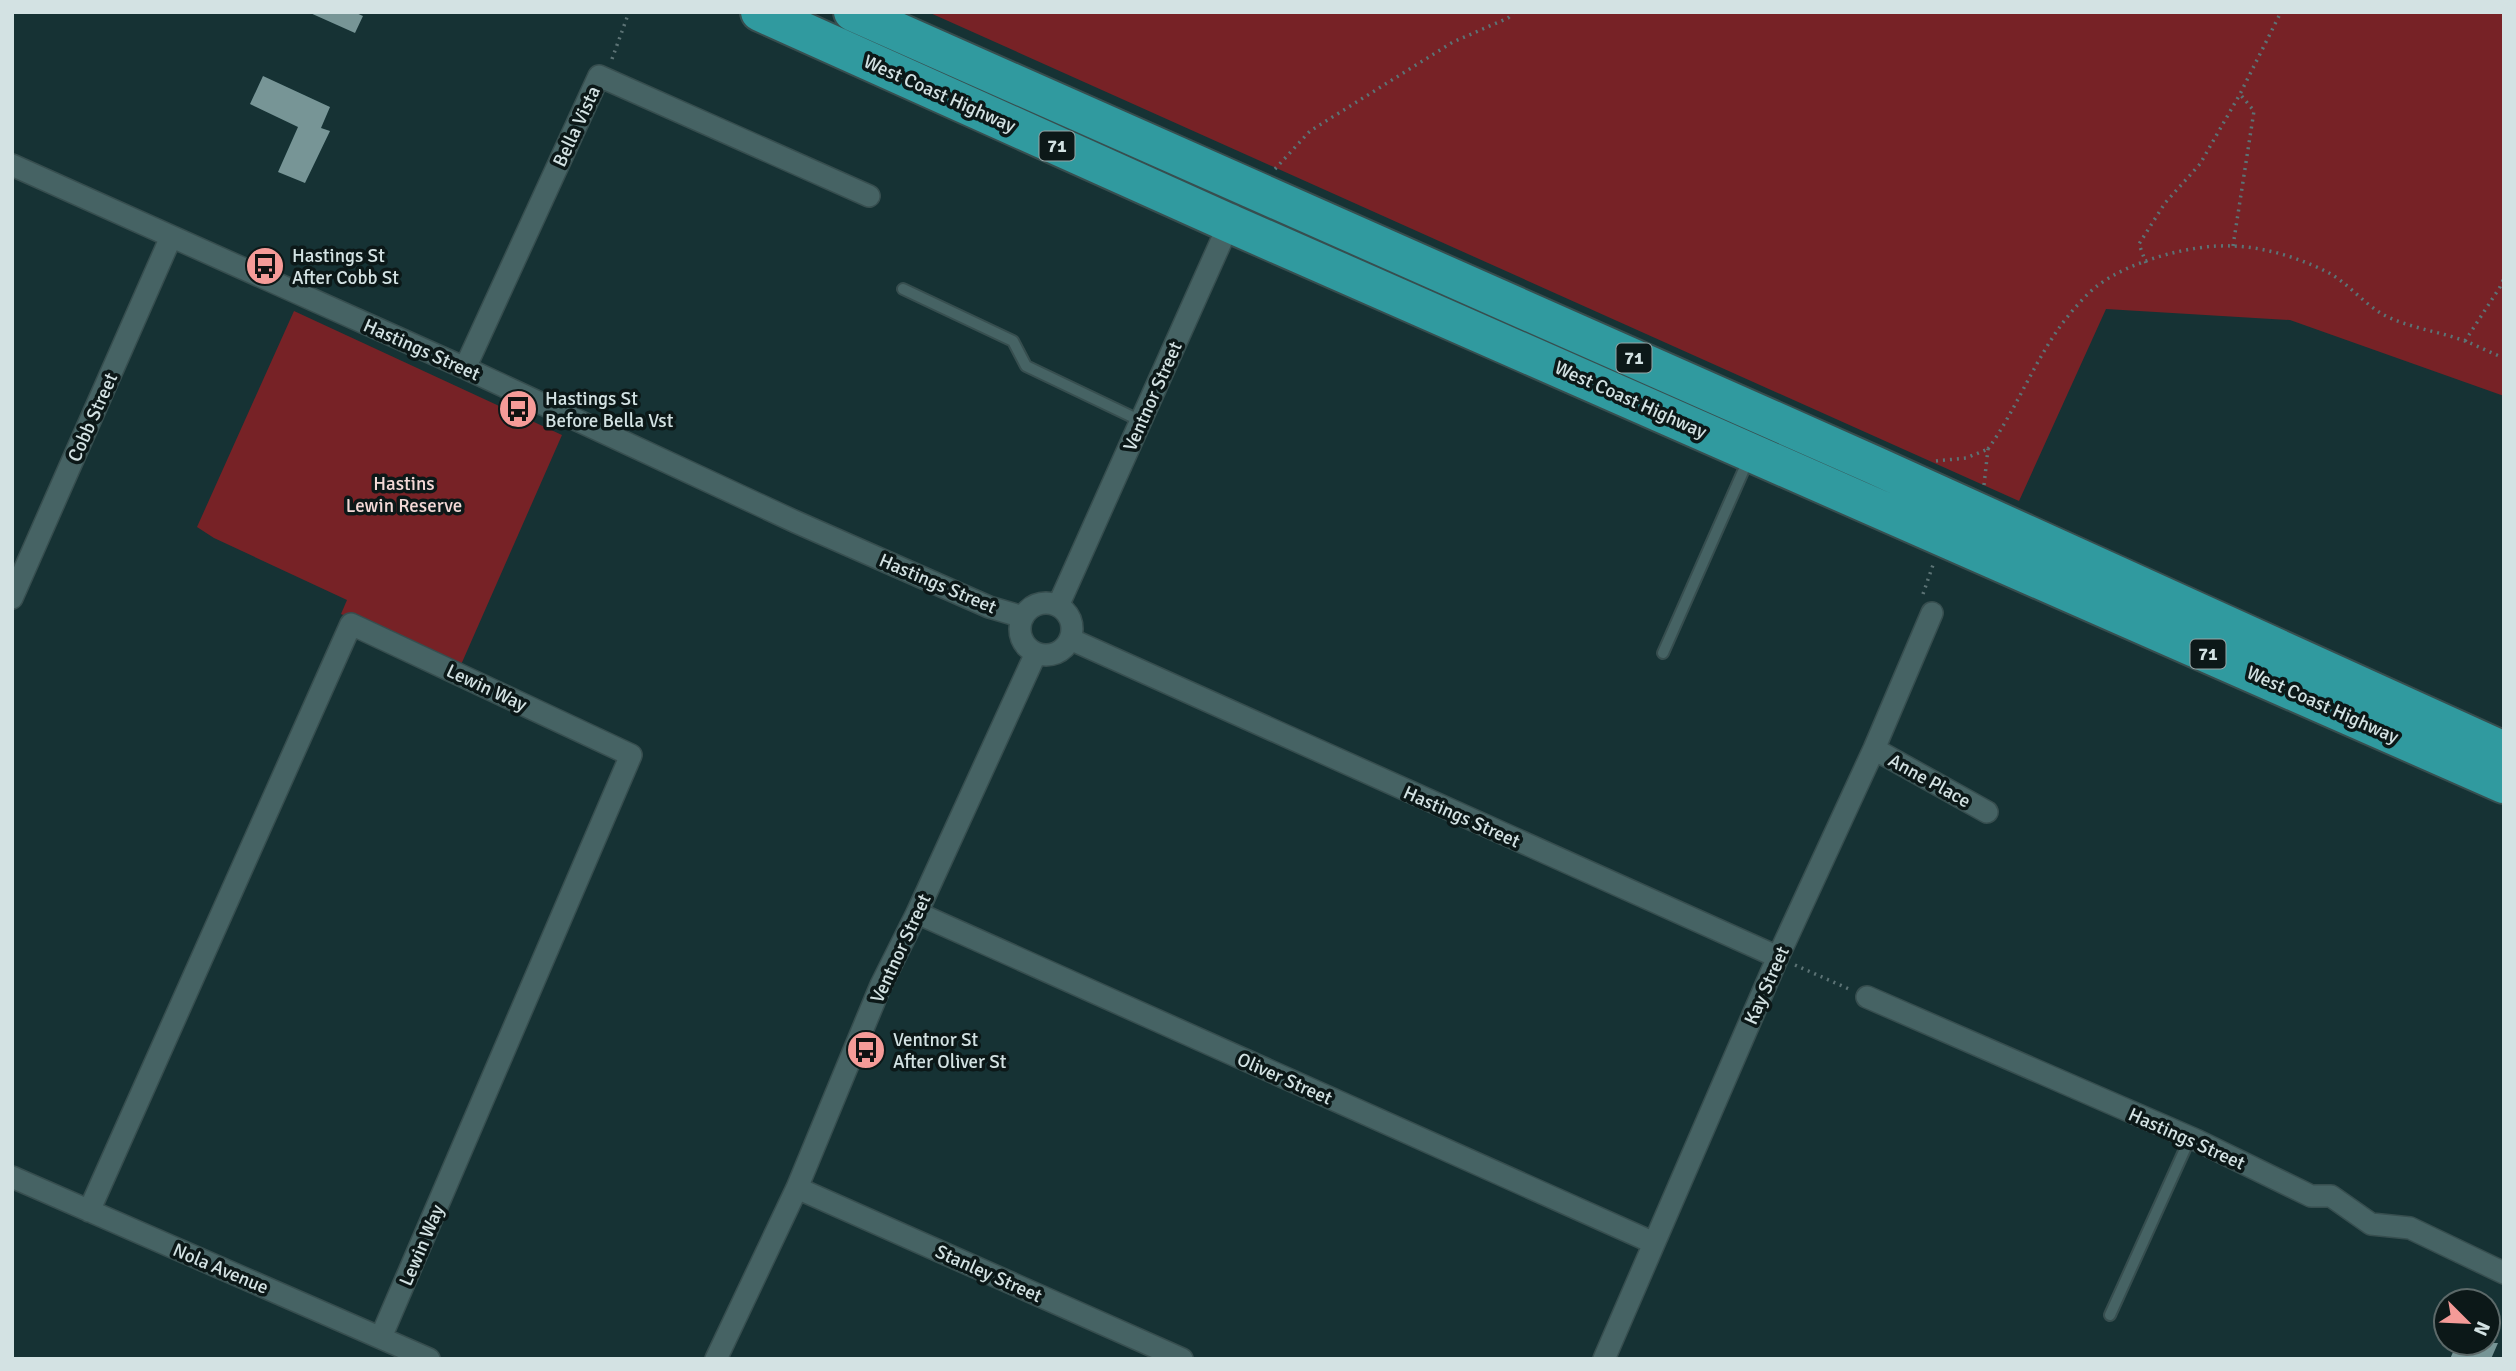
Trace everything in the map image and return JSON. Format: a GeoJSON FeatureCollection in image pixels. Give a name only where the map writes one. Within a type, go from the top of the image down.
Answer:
{"type":"FeatureCollection","features":[{"type":"Feature","properties":{"kind":"highway","name":"West Coast Highway"},"geometry":{"type":"LineString","coordinates":[[760,12],[791,21],[1230,223],[2504,784]]}},
{"type":"Feature","properties":{"kind":"highway","name":"West Coast Highway"},"geometry":{"type":"LineString","coordinates":[[853,12],[1259,179],[1874,465],[2504,751]]}},
{"type":"Feature","properties":{"kind":"highway"},"geometry":{"type":"LineString","coordinates":[[1858,499],[1874,465]]}},
{"type":"Feature","properties":{"kind":"street","name":"Bella Vista"},"geometry":{"type":"LineString","coordinates":[[465,368],[599,76],[869,196]]}},
{"type":"Feature","properties":{"kind":"street","name":"Hastings Street"},"geometry":{"type":"LineString","coordinates":[[12,165],[465,368],[808,527],[989,607],[1023,617]]}},
{"type":"Feature","properties":{"kind":"street","name":"Ventnor Street"},"geometry":{"type":"LineString","coordinates":[[1058,606],[1230,223],[1259,179]]}},
{"type":"Feature","properties":{"kind":"street","name":"Cobb Street"},"geometry":{"type":"LineString","coordinates":[[12,598],[171,237]]}},
{"type":"Feature","properties":{"kind":"street"},"geometry":{"type":"LineString","coordinates":[[1040,604],[1058,606],[1067,614],[1072,625],[1070,639],[1058,652],[1049,655],[1036,653],[1028,648],[1021,635],[1023,617],[1040,604]]}},
{"type":"Feature","properties":{"kind":"street","name":"Kay Street"},"geometry":{"type":"LineString","coordinates":[[1604,1359],[1778,957],[1874,749],[1932,613]]}},
{"type":"Feature","properties":{"kind":"street","name":"Lewin Way"},"geometry":{"type":"LineString","coordinates":[[89,1211],[351,624],[631,755],[381,1337]]}},
{"type":"Feature","properties":{"kind":"street","name":"Hastings Street"},"geometry":{"type":"LineString","coordinates":[[1070,639],[1778,957]]}},
{"type":"Feature","properties":{"kind":"street","name":"Ventnor Street"},"geometry":{"type":"LineString","coordinates":[[716,1359],[797,1188],[881,985],[917,913],[1036,653]]}},
{"type":"Feature","properties":{"kind":"street","name":"Anne Place"},"geometry":{"type":"LineString","coordinates":[[1874,749],[1987,812]]}},
{"type":"Feature","properties":{"kind":"street","name":"Oliver Street"},"geometry":{"type":"LineString","coordinates":[[917,913],[1654,1243]]}},
{"type":"Feature","properties":{"kind":"street","name":"Hastings Street"},"geometry":{"type":"LineString","coordinates":[[1867,997],[2190,1138],[2311,1196],[2331,1196],[2371,1224],[2410,1228],[2504,1273]]}},
{"type":"Feature","properties":{"kind":"street","name":"Nola Avenue"},"geometry":{"type":"LineString","coordinates":[[12,1177],[429,1359]]}},
{"type":"Feature","properties":{"kind":"street","name":"Stanley Street"},"geometry":{"type":"LineString","coordinates":[[797,1188],[1182,1359]]}},
{"type":"Feature","properties":{"kind":"lane"},"geometry":{"type":"LineString","coordinates":[[902,289],[1013,341],[1026,366],[1141,421]]}},
{"type":"Feature","properties":{"kind":"lane"},"geometry":{"type":"LineString","coordinates":[[1663,653],[1752,452]]}},
{"type":"Feature","properties":{"kind":"lane"},"geometry":{"type":"LineString","coordinates":[[2110,1315],[2190,1138]]}},
{"type":"Feature","properties":{"kind":"path"},"geometry":{"type":"LineString","coordinates":[[604,78],[629,12]]}},
{"type":"Feature","properties":{"kind":"path"},"geometry":{"type":"LineString","coordinates":[[1259,179],[1310,131],[1453,42],[1508,18],[1514,12]]}},
{"type":"Feature","properties":{"kind":"path"},"geometry":{"type":"LineString","coordinates":[[2146,263],[2139,244],[2165,203],[2200,164],[2281,12]]}},
{"type":"Feature","properties":{"kind":"path"},"geometry":{"type":"LineString","coordinates":[[2233,246],[2254,111],[2239,94]]}},
{"type":"Feature","properties":{"kind":"path"},"geometry":{"type":"LineString","coordinates":[[1988,449],[2040,359],[2072,312],[2096,287],[2121,271],[2200,247],[2233,246],[2269,251],[2301,260],[2331,274],[2381,313],[2398,321],[2465,341],[2504,358]]}},
{"type":"Feature","properties":{"kind":"path"},"geometry":{"type":"LineString","coordinates":[[2465,341],[2504,278]]}},
{"type":"Feature","properties":{"kind":"path"},"geometry":{"type":"LineString","coordinates":[[1778,957],[1867,997]]}},
{"type":"Feature","properties":{"kind":"green space"},"geometry":{"type":"Polygon","coordinates":[[[928,12],[2504,12],[2504,396],[2290,320],[2106,309],[2019,501],[928,12]]]}},
{"type":"Feature","properties":{"kind":"green space","name":"Hastins Lewin Reserve"},"geometry":{"type":"Polygon","coordinates":[[[294,311],[562,435],[460,667],[341,614],[347,600],[214,538],[197,527],[294,311]]]}},
{"type":"Feature","properties":{"kind":"building"},"geometry":{"type":"Polygon","coordinates":[[[308,12],[354,12],[363,16],[355,33],[308,12]]]}},
{"type":"Feature","properties":{"kind":"building"},"geometry":{"type":"Polygon","coordinates":[[[263,76],[330,107],[321,128],[330,131],[305,183],[278,172],[298,127],[250,104],[263,76]]]}},
{"type":"Feature","properties":{"kind":"building"},"geometry":{"type":"Polygon","coordinates":[[[2451,1357],[2492,1357],[2491,1359],[2450,1359],[2451,1357]]]}},
{"type":"Feature","properties":{"kind":"place","name":"Hastings St After Cobb St"},"geometry":{"type":"Point","coordinates":[265,266]}},
{"type":"Feature","properties":{"kind":"place","name":"Hastings St Before Bella Vst"},"geometry":{"type":"Point","coordinates":[518,409]}},
{"type":"Feature","properties":{"kind":"place","name":"Ventnor St After Oliver St"},"geometry":{"type":"Point","coordinates":[866,1050]}}]}
